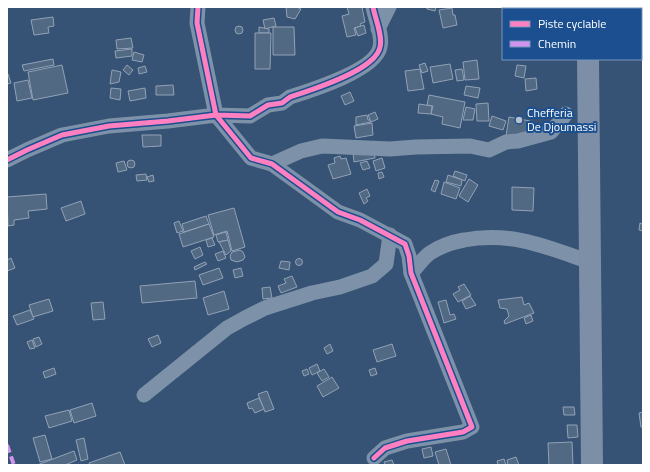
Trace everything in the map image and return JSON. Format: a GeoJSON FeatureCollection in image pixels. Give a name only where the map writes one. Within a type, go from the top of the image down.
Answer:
{"type":"FeatureCollection","features":[{"type":"Feature","properties":{"kind":"main road"},"geometry":{"type":"LineString","coordinates":[[588,60],[592,465]]}},
{"type":"Feature","properties":{"kind":"street"},"geometry":{"type":"LineString","coordinates":[[198,7],[197,23],[216,115],[250,158],[272,164],[338,212],[360,220],[406,244],[411,273],[472,427],[463,432],[407,441],[385,448],[374,458]]}},
{"type":"Feature","properties":{"kind":"street"},"geometry":{"type":"LineString","coordinates":[[7,160],[62,135],[109,126],[216,115],[250,116],[268,105],[282,103],[290,97],[353,73],[378,55],[381,45],[373,7]]}},
{"type":"Feature","properties":{"kind":"street"},"geometry":{"type":"LineString","coordinates":[[378,29],[388,7]]}},
{"type":"Feature","properties":{"kind":"street"},"geometry":{"type":"LineString","coordinates":[[272,164],[300,151],[322,146],[390,148],[470,146],[489,150],[506,142],[518,141],[551,132],[566,114]]}},
{"type":"Feature","properties":{"kind":"street"},"geometry":{"type":"LineString","coordinates":[[144,395],[226,328],[245,318],[265,308],[312,293],[340,287],[372,276],[386,264],[390,235]]}},
{"type":"Feature","properties":{"kind":"street"},"geometry":{"type":"LineString","coordinates":[[411,273],[429,254],[449,243],[480,237],[511,238],[533,242],[590,262]]}},
{"type":"Feature","properties":{"kind":"building"},"geometry":{"type":"Polygon","coordinates":[[[286,7],[297,7],[301,9],[295,19],[287,17],[286,7]]]}},
{"type":"Feature","properties":{"kind":"building"},"geometry":{"type":"Polygon","coordinates":[[[347,7],[362,7],[365,22],[360,24],[361,26],[354,28],[356,35],[347,37],[342,16],[349,14],[347,7]]]}},
{"type":"Feature","properties":{"kind":"building"},"geometry":{"type":"Polygon","coordinates":[[[427,7],[436,7],[435,11],[427,9],[427,7]]]}},
{"type":"Feature","properties":{"kind":"building"},"geometry":{"type":"Polygon","coordinates":[[[452,8],[457,25],[443,28],[439,10],[452,8]]]}},
{"type":"Feature","properties":{"kind":"building"},"geometry":{"type":"Polygon","coordinates":[[[53,17],[54,26],[48,27],[49,33],[34,35],[31,20],[53,17]]]}},
{"type":"Feature","properties":{"kind":"building"},"geometry":{"type":"Polygon","coordinates":[[[274,18],[276,26],[265,29],[263,20],[274,18]]]}},
{"type":"Feature","properties":{"kind":"building"},"geometry":{"type":"Polygon","coordinates":[[[364,25],[366,33],[358,36],[355,28],[364,25]]]}},
{"type":"Feature","properties":{"kind":"building"},"geometry":{"type":"Polygon","coordinates":[[[237,26],[241,26],[243,30],[241,34],[237,34],[235,32],[235,28],[237,26]]]}},
{"type":"Feature","properties":{"kind":"building"},"geometry":{"type":"Polygon","coordinates":[[[259,27],[269,29],[269,33],[259,33],[259,27]]]}},
{"type":"Feature","properties":{"kind":"building"},"geometry":{"type":"Polygon","coordinates":[[[273,27],[294,27],[295,55],[273,55],[273,27]]]}},
{"type":"Feature","properties":{"kind":"building"},"geometry":{"type":"Polygon","coordinates":[[[255,33],[271,33],[270,69],[255,69],[255,33]]]}},
{"type":"Feature","properties":{"kind":"building"},"geometry":{"type":"Polygon","coordinates":[[[131,38],[133,48],[117,49],[116,40],[131,38]]]}},
{"type":"Feature","properties":{"kind":"building"},"geometry":{"type":"Polygon","coordinates":[[[132,49],[132,56],[116,58],[115,51],[132,49]]]}},
{"type":"Feature","properties":{"kind":"building"},"geometry":{"type":"Polygon","coordinates":[[[134,52],[144,55],[142,62],[132,60],[134,52]]]}},
{"type":"Feature","properties":{"kind":"building"},"geometry":{"type":"Polygon","coordinates":[[[53,59],[54,65],[24,71],[22,65],[53,59]]]}},
{"type":"Feature","properties":{"kind":"building"},"geometry":{"type":"Polygon","coordinates":[[[477,60],[479,79],[465,80],[463,62],[477,60]]]}},
{"type":"Feature","properties":{"kind":"building"},"geometry":{"type":"Polygon","coordinates":[[[425,63],[428,71],[422,73],[419,65],[425,63]]]}},
{"type":"Feature","properties":{"kind":"building"},"geometry":{"type":"Polygon","coordinates":[[[450,64],[453,79],[433,83],[430,67],[450,64]]]}},
{"type":"Feature","properties":{"kind":"building"},"geometry":{"type":"Polygon","coordinates":[[[62,65],[68,93],[33,100],[28,72],[62,65]]]}},
{"type":"Feature","properties":{"kind":"building"},"geometry":{"type":"Polygon","coordinates":[[[127,65],[133,70],[129,75],[123,70],[127,65]]]}},
{"type":"Feature","properties":{"kind":"building"},"geometry":{"type":"Polygon","coordinates":[[[517,65],[526,66],[524,78],[515,76],[517,65]]]}},
{"type":"Feature","properties":{"kind":"building"},"geometry":{"type":"Polygon","coordinates":[[[145,66],[147,72],[139,74],[138,68],[145,66]]]}},
{"type":"Feature","properties":{"kind":"building"},"geometry":{"type":"Polygon","coordinates":[[[420,69],[424,89],[408,91],[405,71],[420,69]]]}},
{"type":"Feature","properties":{"kind":"building"},"geometry":{"type":"Polygon","coordinates":[[[462,69],[464,80],[457,81],[455,70],[462,69]]]}},
{"type":"Feature","properties":{"kind":"building"},"geometry":{"type":"Polygon","coordinates":[[[112,70],[121,72],[119,82],[110,84],[112,70]]]}},
{"type":"Feature","properties":{"kind":"building"},"geometry":{"type":"Polygon","coordinates":[[[7,74],[11,83],[7,84],[7,74]]]}},
{"type":"Feature","properties":{"kind":"building"},"geometry":{"type":"Polygon","coordinates":[[[536,78],[537,89],[526,91],[525,79],[536,78]]]}},
{"type":"Feature","properties":{"kind":"building"},"geometry":{"type":"Polygon","coordinates":[[[28,80],[32,98],[17,101],[14,83],[28,80]]]}},
{"type":"Feature","properties":{"kind":"building"},"geometry":{"type":"Polygon","coordinates":[[[173,85],[174,95],[156,95],[156,86],[173,85]]]}},
{"type":"Feature","properties":{"kind":"building"},"geometry":{"type":"Polygon","coordinates":[[[466,86],[480,88],[478,98],[464,95],[466,86]]]}},
{"type":"Feature","properties":{"kind":"building"},"geometry":{"type":"Polygon","coordinates":[[[111,88],[121,89],[120,100],[110,98],[111,88]]]}},
{"type":"Feature","properties":{"kind":"building"},"geometry":{"type":"Polygon","coordinates":[[[145,88],[146,98],[130,101],[128,91],[145,88]]]}},
{"type":"Feature","properties":{"kind":"building"},"geometry":{"type":"Polygon","coordinates":[[[350,92],[354,101],[345,105],[341,96],[350,92]]]}},
{"type":"Feature","properties":{"kind":"building"},"geometry":{"type":"Polygon","coordinates":[[[429,95],[465,102],[460,128],[442,124],[443,117],[431,114],[433,106],[427,105],[429,95]]]}},
{"type":"Feature","properties":{"kind":"building"},"geometry":{"type":"Polygon","coordinates":[[[488,103],[489,121],[477,121],[476,104],[488,103]]]}},
{"type":"Feature","properties":{"kind":"building"},"geometry":{"type":"Polygon","coordinates":[[[419,104],[432,106],[431,114],[418,113],[419,104]]]}},
{"type":"Feature","properties":{"kind":"building"},"geometry":{"type":"Polygon","coordinates":[[[466,107],[475,109],[473,120],[463,120],[466,107]]]}},
{"type":"Feature","properties":{"kind":"building"},"geometry":{"type":"Polygon","coordinates":[[[375,112],[378,119],[371,122],[368,115],[375,112]]]}},
{"type":"Feature","properties":{"kind":"building"},"geometry":{"type":"Polygon","coordinates":[[[367,115],[368,120],[371,122],[356,125],[356,117],[367,115]]]}},
{"type":"Feature","properties":{"kind":"building"},"geometry":{"type":"Polygon","coordinates":[[[492,116],[506,121],[503,130],[489,126],[492,116]]]}},
{"type":"Feature","properties":{"kind":"building"},"geometry":{"type":"Polygon","coordinates":[[[509,117],[530,121],[527,136],[506,136],[509,117]]]}},
{"type":"Feature","properties":{"kind":"building"},"geometry":{"type":"Polygon","coordinates":[[[372,123],[373,135],[356,138],[354,126],[372,123]]]}},
{"type":"Feature","properties":{"kind":"building"},"geometry":{"type":"Polygon","coordinates":[[[142,135],[161,135],[161,146],[143,147],[142,135]]]}},
{"type":"Feature","properties":{"kind":"building"},"geometry":{"type":"Polygon","coordinates":[[[374,149],[375,158],[354,162],[353,153],[374,149]]]}},
{"type":"Feature","properties":{"kind":"building"},"geometry":{"type":"Polygon","coordinates":[[[340,156],[341,159],[346,158],[351,174],[333,179],[328,165],[335,163],[334,158],[340,156]]]}},
{"type":"Feature","properties":{"kind":"building"},"geometry":{"type":"Polygon","coordinates":[[[382,158],[385,168],[376,171],[373,161],[382,158]]]}},
{"type":"Feature","properties":{"kind":"building"},"geometry":{"type":"Polygon","coordinates":[[[129,160],[133,160],[135,164],[133,168],[129,168],[127,166],[127,162],[129,160]]]}},
{"type":"Feature","properties":{"kind":"building"},"geometry":{"type":"Polygon","coordinates":[[[124,161],[127,170],[118,172],[116,163],[124,161]]]}},
{"type":"Feature","properties":{"kind":"building"},"geometry":{"type":"Polygon","coordinates":[[[367,161],[370,168],[363,170],[360,163],[367,161]]]}},
{"type":"Feature","properties":{"kind":"building"},"geometry":{"type":"Polygon","coordinates":[[[455,171],[467,175],[465,181],[453,176],[455,171]]]}},
{"type":"Feature","properties":{"kind":"building"},"geometry":{"type":"Polygon","coordinates":[[[382,172],[384,177],[379,179],[378,173],[382,172]]]}},
{"type":"Feature","properties":{"kind":"building"},"geometry":{"type":"Polygon","coordinates":[[[146,174],[147,180],[137,181],[136,175],[146,174]]]}},
{"type":"Feature","properties":{"kind":"building"},"geometry":{"type":"Polygon","coordinates":[[[153,175],[154,181],[149,182],[147,177],[153,175]]]}},
{"type":"Feature","properties":{"kind":"building"},"geometry":{"type":"Polygon","coordinates":[[[448,175],[462,180],[461,186],[446,182],[448,175]]]}},
{"type":"Feature","properties":{"kind":"building"},"geometry":{"type":"Polygon","coordinates":[[[469,179],[478,185],[468,202],[459,196],[469,179]]]}},
{"type":"Feature","properties":{"kind":"building"},"geometry":{"type":"Polygon","coordinates":[[[435,180],[439,181],[435,192],[431,190],[435,180]]]}},
{"type":"Feature","properties":{"kind":"building"},"geometry":{"type":"Polygon","coordinates":[[[444,182],[460,188],[456,199],[441,194],[444,182]]]}},
{"type":"Feature","properties":{"kind":"building"},"geometry":{"type":"Polygon","coordinates":[[[512,187],[534,188],[533,211],[512,210],[512,187]]]}},
{"type":"Feature","properties":{"kind":"building"},"geometry":{"type":"Polygon","coordinates":[[[367,189],[370,196],[366,198],[368,201],[364,204],[359,193],[367,189]]]}},
{"type":"Feature","properties":{"kind":"building"},"geometry":{"type":"Polygon","coordinates":[[[46,194],[47,209],[28,211],[29,218],[14,220],[14,225],[8,226],[7,197],[46,194]]]}},
{"type":"Feature","properties":{"kind":"building"},"geometry":{"type":"Polygon","coordinates":[[[81,201],[85,214],[66,221],[61,208],[81,201]]]}},
{"type":"Feature","properties":{"kind":"building"},"geometry":{"type":"Polygon","coordinates":[[[234,208],[245,247],[232,251],[227,231],[214,235],[208,215],[234,208]]]}},
{"type":"Feature","properties":{"kind":"building"},"geometry":{"type":"Polygon","coordinates":[[[206,216],[209,224],[184,232],[182,224],[206,216]]]}},
{"type":"Feature","properties":{"kind":"building"},"geometry":{"type":"Polygon","coordinates":[[[179,221],[183,231],[177,233],[174,223],[179,221]]]}},
{"type":"Feature","properties":{"kind":"building"},"geometry":{"type":"Polygon","coordinates":[[[640,223],[643,224],[643,231],[639,230],[640,223]]]}},
{"type":"Feature","properties":{"kind":"building"},"geometry":{"type":"Polygon","coordinates":[[[209,224],[214,237],[183,247],[179,234],[209,224]]]}},
{"type":"Feature","properties":{"kind":"building"},"geometry":{"type":"Polygon","coordinates":[[[226,232],[228,240],[218,242],[216,235],[226,232]]]}},
{"type":"Feature","properties":{"kind":"building"},"geometry":{"type":"Polygon","coordinates":[[[212,238],[215,245],[208,247],[206,240],[212,238]]]}},
{"type":"Feature","properties":{"kind":"building"},"geometry":{"type":"Polygon","coordinates":[[[228,240],[231,251],[226,255],[219,242],[228,240]]]}},
{"type":"Feature","properties":{"kind":"building"},"geometry":{"type":"Polygon","coordinates":[[[200,247],[203,255],[195,259],[191,251],[200,247]]]}},
{"type":"Feature","properties":{"kind":"building"},"geometry":{"type":"Polygon","coordinates":[[[240,250],[243,252],[245,257],[243,260],[237,262],[231,260],[230,256],[232,252],[240,250]]]}},
{"type":"Feature","properties":{"kind":"building"},"geometry":{"type":"Polygon","coordinates":[[[223,251],[226,258],[218,261],[215,254],[223,251]]]}},
{"type":"Feature","properties":{"kind":"building"},"geometry":{"type":"Polygon","coordinates":[[[11,258],[15,268],[7,271],[7,260],[11,258]]]}},
{"type":"Feature","properties":{"kind":"building"},"geometry":{"type":"Polygon","coordinates":[[[299,259],[302,262],[299,265],[296,262],[299,259]]]}},
{"type":"Feature","properties":{"kind":"building"},"geometry":{"type":"Polygon","coordinates":[[[281,261],[290,262],[289,270],[279,268],[281,261]]]}},
{"type":"Feature","properties":{"kind":"building"},"geometry":{"type":"Polygon","coordinates":[[[205,262],[207,264],[195,270],[194,267],[205,262]]]}},
{"type":"Feature","properties":{"kind":"building"},"geometry":{"type":"Polygon","coordinates":[[[219,268],[223,278],[203,285],[199,275],[219,268]]]}},
{"type":"Feature","properties":{"kind":"building"},"geometry":{"type":"Polygon","coordinates":[[[241,268],[243,276],[235,278],[233,270],[241,268]]]}},
{"type":"Feature","properties":{"kind":"building"},"geometry":{"type":"Polygon","coordinates":[[[292,276],[297,287],[281,293],[278,286],[286,283],[284,279],[292,276]]]}},
{"type":"Feature","properties":{"kind":"building"},"geometry":{"type":"Polygon","coordinates":[[[195,281],[197,298],[142,303],[140,286],[195,281]]]}},
{"type":"Feature","properties":{"kind":"building"},"geometry":{"type":"Polygon","coordinates":[[[464,284],[471,295],[458,302],[453,294],[460,290],[458,287],[464,284]]]}},
{"type":"Feature","properties":{"kind":"building"},"geometry":{"type":"Polygon","coordinates":[[[270,287],[272,298],[263,299],[262,288],[270,287]]]}},
{"type":"Feature","properties":{"kind":"building"},"geometry":{"type":"Polygon","coordinates":[[[224,291],[229,309],[208,315],[203,298],[224,291]]]}},
{"type":"Feature","properties":{"kind":"building"},"geometry":{"type":"Polygon","coordinates":[[[470,296],[476,305],[466,309],[462,301],[470,296]]]}},
{"type":"Feature","properties":{"kind":"building"},"geometry":{"type":"Polygon","coordinates":[[[522,297],[524,305],[529,303],[534,313],[505,324],[504,321],[509,316],[507,309],[500,308],[498,300],[522,297]]]}},
{"type":"Feature","properties":{"kind":"building"},"geometry":{"type":"Polygon","coordinates":[[[49,299],[53,311],[33,317],[29,305],[49,299]]]}},
{"type":"Feature","properties":{"kind":"building"},"geometry":{"type":"Polygon","coordinates":[[[446,300],[450,315],[454,314],[456,319],[444,323],[438,302],[446,300]]]}},
{"type":"Feature","properties":{"kind":"building"},"geometry":{"type":"Polygon","coordinates":[[[103,302],[105,319],[93,320],[91,303],[103,302]]]}},
{"type":"Feature","properties":{"kind":"building"},"geometry":{"type":"Polygon","coordinates":[[[30,310],[34,319],[17,325],[13,316],[30,310]]]}},
{"type":"Feature","properties":{"kind":"building"},"geometry":{"type":"Polygon","coordinates":[[[531,315],[533,321],[526,324],[524,318],[531,315]]]}},
{"type":"Feature","properties":{"kind":"building"},"geometry":{"type":"Polygon","coordinates":[[[158,335],[161,343],[152,347],[148,339],[158,335]]]}},
{"type":"Feature","properties":{"kind":"building"},"geometry":{"type":"Polygon","coordinates":[[[39,337],[42,344],[36,347],[33,339],[39,337]]]}},
{"type":"Feature","properties":{"kind":"building"},"geometry":{"type":"Polygon","coordinates":[[[32,340],[35,348],[30,349],[27,342],[32,340]]]}},
{"type":"Feature","properties":{"kind":"building"},"geometry":{"type":"Polygon","coordinates":[[[330,344],[333,351],[327,354],[324,348],[330,344]]]}},
{"type":"Feature","properties":{"kind":"building"},"geometry":{"type":"Polygon","coordinates":[[[392,344],[396,356],[377,362],[373,350],[392,344]]]}},
{"type":"Feature","properties":{"kind":"building"},"geometry":{"type":"Polygon","coordinates":[[[317,364],[320,371],[312,375],[309,368],[317,364]]]}},
{"type":"Feature","properties":{"kind":"building"},"geometry":{"type":"Polygon","coordinates":[[[54,368],[56,374],[45,378],[43,372],[54,368]]]}},
{"type":"Feature","properties":{"kind":"building"},"geometry":{"type":"Polygon","coordinates":[[[375,368],[377,374],[371,376],[369,370],[375,368]]]}},
{"type":"Feature","properties":{"kind":"building"},"geometry":{"type":"Polygon","coordinates":[[[307,369],[309,374],[304,376],[302,371],[307,369]]]}},
{"type":"Feature","properties":{"kind":"building"},"geometry":{"type":"Polygon","coordinates":[[[324,369],[329,377],[322,381],[317,373],[324,369]]]}},
{"type":"Feature","properties":{"kind":"building"},"geometry":{"type":"Polygon","coordinates":[[[332,377],[339,388],[323,397],[317,386],[332,377]]]}},
{"type":"Feature","properties":{"kind":"building"},"geometry":{"type":"Polygon","coordinates":[[[267,391],[274,409],[265,412],[258,394],[267,391]]]}},
{"type":"Feature","properties":{"kind":"building"},"geometry":{"type":"Polygon","coordinates":[[[259,398],[264,409],[255,413],[252,408],[249,409],[247,403],[259,398]]]}},
{"type":"Feature","properties":{"kind":"building"},"geometry":{"type":"Polygon","coordinates":[[[92,403],[96,416],[74,423],[70,410],[92,403]]]}},
{"type":"Feature","properties":{"kind":"building"},"geometry":{"type":"Polygon","coordinates":[[[563,407],[574,407],[575,415],[564,415],[563,407]]]}},
{"type":"Feature","properties":{"kind":"building"},"geometry":{"type":"Polygon","coordinates":[[[69,410],[72,421],[49,428],[45,416],[69,410]]]}},
{"type":"Feature","properties":{"kind":"building"},"geometry":{"type":"Polygon","coordinates":[[[643,412],[643,428],[641,427],[639,413],[643,412]]]}},
{"type":"Feature","properties":{"kind":"building"},"geometry":{"type":"Polygon","coordinates":[[[567,425],[577,425],[578,437],[568,438],[567,425]]]}},
{"type":"Feature","properties":{"kind":"building"},"geometry":{"type":"Polygon","coordinates":[[[45,435],[52,459],[40,462],[33,438],[45,435]]]}},
{"type":"Feature","properties":{"kind":"building"},"geometry":{"type":"Polygon","coordinates":[[[84,438],[88,459],[81,461],[76,440],[84,438]]]}},
{"type":"Feature","properties":{"kind":"building"},"geometry":{"type":"Polygon","coordinates":[[[572,442],[573,465],[549,465],[548,443],[572,442]]]}},
{"type":"Feature","properties":{"kind":"building"},"geometry":{"type":"Polygon","coordinates":[[[431,447],[433,456],[424,458],[422,449],[431,447]]]}},
{"type":"Feature","properties":{"kind":"building"},"geometry":{"type":"Polygon","coordinates":[[[446,449],[451,465],[439,465],[435,452],[446,449]]]}},
{"type":"Feature","properties":{"kind":"building"},"geometry":{"type":"Polygon","coordinates":[[[74,451],[77,460],[65,465],[37,465],[74,451]]]}},
{"type":"Feature","properties":{"kind":"building"},"geometry":{"type":"Polygon","coordinates":[[[120,452],[125,465],[90,465],[89,463],[120,452]]]}},
{"type":"Feature","properties":{"kind":"building"},"geometry":{"type":"Polygon","coordinates":[[[516,457],[519,465],[508,465],[507,460],[516,457]]]}},
{"type":"Feature","properties":{"kind":"building"},"geometry":{"type":"Polygon","coordinates":[[[504,459],[506,465],[498,465],[497,461],[504,459]]]}},
{"type":"Feature","properties":{"kind":"building"},"geometry":{"type":"Polygon","coordinates":[[[392,460],[394,465],[385,465],[384,462],[392,460]]]}},
{"type":"Feature","properties":{"kind":"marked path"},"geometry":{"type":"LineString","coordinates":[[7,445],[14,465]]}},
{"type":"Feature","properties":{"kind":"cycle path"},"geometry":{"type":"LineString","coordinates":[[198,7],[197,23],[216,115],[250,116],[268,105],[282,103],[290,97],[342,78],[367,64],[376,55],[381,43],[380,32],[373,7]]}},
{"type":"Feature","properties":{"kind":"cycle path"},"geometry":{"type":"LineString","coordinates":[[7,160],[62,135],[109,126],[216,115],[251,158],[272,164],[338,212],[360,220],[405,244],[409,256],[411,273],[472,427],[463,432],[407,441],[385,448],[374,458]]}},
{"type":"Feature","properties":{"kind":"place","name":"Chefferia De Djoumassi"},"geometry":{"type":"Point","coordinates":[519,120]}}]}
